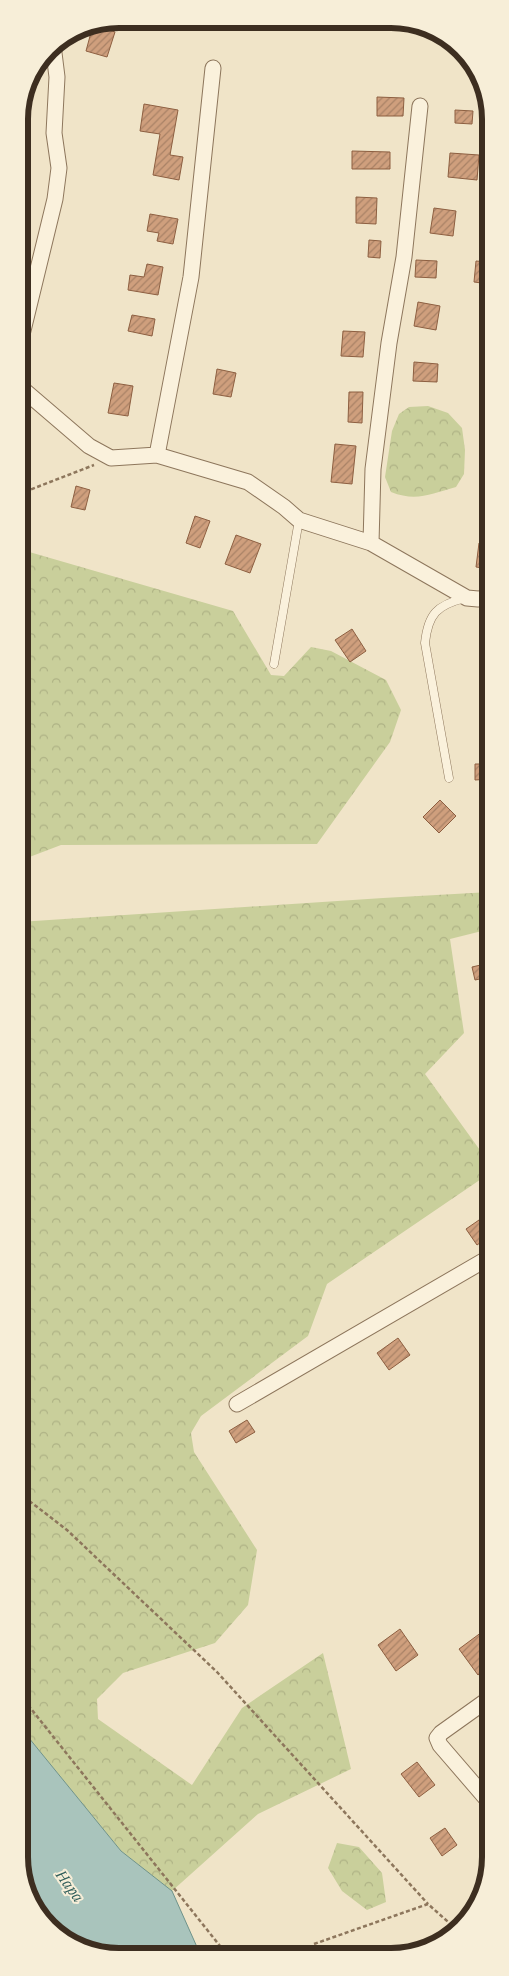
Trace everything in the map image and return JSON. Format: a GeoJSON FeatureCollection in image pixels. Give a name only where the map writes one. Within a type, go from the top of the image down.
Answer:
{"type":"FeatureCollection","features":[{"type":"Feature","properties":{"kind":"street"},"geometry":{"type":"LineString","coordinates":[[28,309],[54,200],[59,168],[54,133],[57,77],[54,54]]}},
{"type":"Feature","properties":{"kind":"street"},"geometry":{"type":"LineString","coordinates":[[157,455],[191,277],[213,68]]}},
{"type":"Feature","properties":{"kind":"street"},"geometry":{"type":"LineString","coordinates":[[371,543],[373,469],[389,343],[404,257],[420,106]]}},
{"type":"Feature","properties":{"kind":"street"},"geometry":{"type":"LineString","coordinates":[[28,394],[89,446],[112,458],[157,455],[248,482],[299,520],[371,543],[467,598],[482,599]]}},
{"type":"Feature","properties":{"kind":"street"},"geometry":{"type":"LineString","coordinates":[[237,1404],[481,1262]]}},
{"type":"Feature","properties":{"kind":"street"},"geometry":{"type":"LineString","coordinates":[[481,1704],[437,1738],[440,1745],[481,1793]]}},
{"type":"Feature","properties":{"kind":"lane"},"geometry":{"type":"LineString","coordinates":[[274,664],[299,520]]}},
{"type":"Feature","properties":{"kind":"lane"},"geometry":{"type":"LineString","coordinates":[[449,778],[424,643],[427,627],[436,612],[450,602],[467,598]]}},
{"type":"Feature","properties":{"kind":"path"},"geometry":{"type":"LineString","coordinates":[[28,491],[112,458]]}},
{"type":"Feature","properties":{"kind":"path"},"geometry":{"type":"LineString","coordinates":[[28,1499],[67,1530],[217,1672],[428,1904],[452,1925]]}},
{"type":"Feature","properties":{"kind":"path"},"geometry":{"type":"LineString","coordinates":[[28,1705],[222,1948]]}},
{"type":"Feature","properties":{"kind":"path"},"geometry":{"type":"LineString","coordinates":[[314,1944],[428,1904]]}},
{"type":"Feature","properties":{"kind":"green space"},"geometry":{"type":"Polygon","coordinates":[[[428,406],[448,413],[462,428],[465,450],[464,474],[456,487],[424,496],[416,497],[391,492],[385,477],[392,431],[399,414],[409,407],[428,406]]]}},
{"type":"Feature","properties":{"kind":"green space"},"geometry":{"type":"Polygon","coordinates":[[[28,552],[233,611],[271,675],[284,676],[311,647],[331,651],[386,680],[401,710],[390,742],[317,844],[61,845],[28,858],[28,552]]]}},
{"type":"Feature","properties":{"kind":"green space"},"geometry":{"type":"Polygon","coordinates":[[[482,892],[482,931],[450,939],[464,1033],[425,1074],[481,1152],[481,1179],[327,1284],[308,1336],[201,1416],[191,1433],[194,1452],[257,1550],[248,1605],[215,1643],[123,1673],[97,1699],[98,1719],[192,1785],[242,1708],[323,1653],[351,1769],[258,1814],[172,1891],[121,1851],[28,1737],[28,921],[482,892]]]}},
{"type":"Feature","properties":{"kind":"green space"},"geometry":{"type":"Polygon","coordinates":[[[337,1843],[359,1847],[382,1873],[386,1902],[367,1910],[342,1891],[328,1868],[337,1843]]]}},
{"type":"Feature","properties":{"kind":"water","name":"Нара"},"geometry":{"type":"Polygon","coordinates":[[[28,1737],[121,1851],[172,1891],[197,1948],[101,1947],[78,1939],[63,1930],[50,1918],[37,1898],[28,1870],[28,1737]]]}},
{"type":"Feature","properties":{"kind":"building"},"geometry":{"type":"Polygon","coordinates":[[[104,28],[115,32],[107,57],[86,51],[91,32],[104,28]]]}},
{"type":"Feature","properties":{"kind":"building"},"geometry":{"type":"Polygon","coordinates":[[[377,97],[404,98],[403,116],[377,116],[377,97]]]}},
{"type":"Feature","properties":{"kind":"building"},"geometry":{"type":"Polygon","coordinates":[[[144,104],[178,110],[170,155],[183,157],[179,180],[153,175],[160,134],[140,131],[144,104]]]}},
{"type":"Feature","properties":{"kind":"building"},"geometry":{"type":"Polygon","coordinates":[[[455,110],[473,111],[472,124],[455,123],[455,110]]]}},
{"type":"Feature","properties":{"kind":"building"},"geometry":{"type":"Polygon","coordinates":[[[352,151],[390,152],[390,169],[352,169],[352,151]]]}},
{"type":"Feature","properties":{"kind":"building"},"geometry":{"type":"Polygon","coordinates":[[[450,153],[479,155],[477,180],[448,177],[450,153]]]}},
{"type":"Feature","properties":{"kind":"building"},"geometry":{"type":"Polygon","coordinates":[[[356,197],[377,198],[376,224],[356,223],[356,197]]]}},
{"type":"Feature","properties":{"kind":"building"},"geometry":{"type":"Polygon","coordinates":[[[434,208],[456,211],[453,236],[430,233],[434,208]]]}},
{"type":"Feature","properties":{"kind":"building"},"geometry":{"type":"Polygon","coordinates":[[[150,214],[178,219],[173,244],[157,241],[159,233],[147,231],[150,214]]]}},
{"type":"Feature","properties":{"kind":"building"},"geometry":{"type":"Polygon","coordinates":[[[369,240],[381,241],[380,258],[368,257],[369,240]]]}},
{"type":"Feature","properties":{"kind":"building"},"geometry":{"type":"Polygon","coordinates":[[[416,260],[437,261],[436,278],[415,277],[416,260]]]}},
{"type":"Feature","properties":{"kind":"building"},"geometry":{"type":"Polygon","coordinates":[[[476,261],[482,261],[482,283],[474,282],[476,261]]]}},
{"type":"Feature","properties":{"kind":"building"},"geometry":{"type":"Polygon","coordinates":[[[147,264],[163,267],[158,295],[128,290],[130,275],[144,277],[147,264]]]}},
{"type":"Feature","properties":{"kind":"building"},"geometry":{"type":"Polygon","coordinates":[[[418,302],[440,306],[436,330],[414,326],[418,302]]]}},
{"type":"Feature","properties":{"kind":"building"},"geometry":{"type":"Polygon","coordinates":[[[132,315],[155,319],[152,336],[128,331],[132,315]]]}},
{"type":"Feature","properties":{"kind":"building"},"geometry":{"type":"Polygon","coordinates":[[[343,331],[365,332],[363,357],[341,356],[343,331]]]}},
{"type":"Feature","properties":{"kind":"building"},"geometry":{"type":"Polygon","coordinates":[[[414,362],[438,364],[437,382],[413,381],[414,362]]]}},
{"type":"Feature","properties":{"kind":"building"},"geometry":{"type":"Polygon","coordinates":[[[217,369],[236,373],[231,397],[213,394],[217,369]]]}},
{"type":"Feature","properties":{"kind":"building"},"geometry":{"type":"Polygon","coordinates":[[[114,383],[133,386],[128,416],[108,413],[114,383]]]}},
{"type":"Feature","properties":{"kind":"building"},"geometry":{"type":"Polygon","coordinates":[[[349,392],[363,392],[362,423],[348,422],[349,392]]]}},
{"type":"Feature","properties":{"kind":"building"},"geometry":{"type":"Polygon","coordinates":[[[335,444],[356,446],[352,484],[331,482],[335,444]]]}},
{"type":"Feature","properties":{"kind":"building"},"geometry":{"type":"Polygon","coordinates":[[[76,486],[90,490],[85,510],[71,507],[76,486]]]}},
{"type":"Feature","properties":{"kind":"building"},"geometry":{"type":"Polygon","coordinates":[[[195,516],[210,521],[200,548],[186,543],[195,516]]]}},
{"type":"Feature","properties":{"kind":"building"},"geometry":{"type":"Polygon","coordinates":[[[236,535],[261,544],[250,573],[225,564],[236,535]]]}},
{"type":"Feature","properties":{"kind":"building"},"geometry":{"type":"Polygon","coordinates":[[[479,543],[482,543],[482,568],[476,567],[479,543]]]}},
{"type":"Feature","properties":{"kind":"building"},"geometry":{"type":"Polygon","coordinates":[[[352,629],[366,651],[350,662],[335,640],[352,629]]]}},
{"type":"Feature","properties":{"kind":"building"},"geometry":{"type":"Polygon","coordinates":[[[475,764],[482,764],[482,780],[475,780],[475,764]]]}},
{"type":"Feature","properties":{"kind":"building"},"geometry":{"type":"Polygon","coordinates":[[[440,800],[456,816],[439,833],[423,817],[440,800]]]}},
{"type":"Feature","properties":{"kind":"building"},"geometry":{"type":"Polygon","coordinates":[[[482,965],[482,979],[475,980],[472,967],[482,965]]]}},
{"type":"Feature","properties":{"kind":"building"},"geometry":{"type":"Polygon","coordinates":[[[479,1220],[481,1223],[481,1242],[477,1245],[466,1229],[479,1220]]]}},
{"type":"Feature","properties":{"kind":"building"},"geometry":{"type":"Polygon","coordinates":[[[398,1338],[410,1355],[389,1370],[377,1353],[398,1338]]]}},
{"type":"Feature","properties":{"kind":"building"},"geometry":{"type":"Polygon","coordinates":[[[247,1420],[255,1432],[236,1443],[229,1431],[247,1420]]]}},
{"type":"Feature","properties":{"kind":"building"},"geometry":{"type":"Polygon","coordinates":[[[400,1629],[418,1655],[396,1671],[378,1645],[400,1629]]]}},
{"type":"Feature","properties":{"kind":"building"},"geometry":{"type":"Polygon","coordinates":[[[481,1633],[481,1672],[478,1675],[459,1649],[481,1633]]]}},
{"type":"Feature","properties":{"kind":"building"},"geometry":{"type":"Polygon","coordinates":[[[417,1762],[435,1785],[419,1797],[401,1774],[417,1762]]]}},
{"type":"Feature","properties":{"kind":"building"},"geometry":{"type":"Polygon","coordinates":[[[445,1828],[457,1845],[442,1856],[430,1838],[445,1828]]]}}]}
